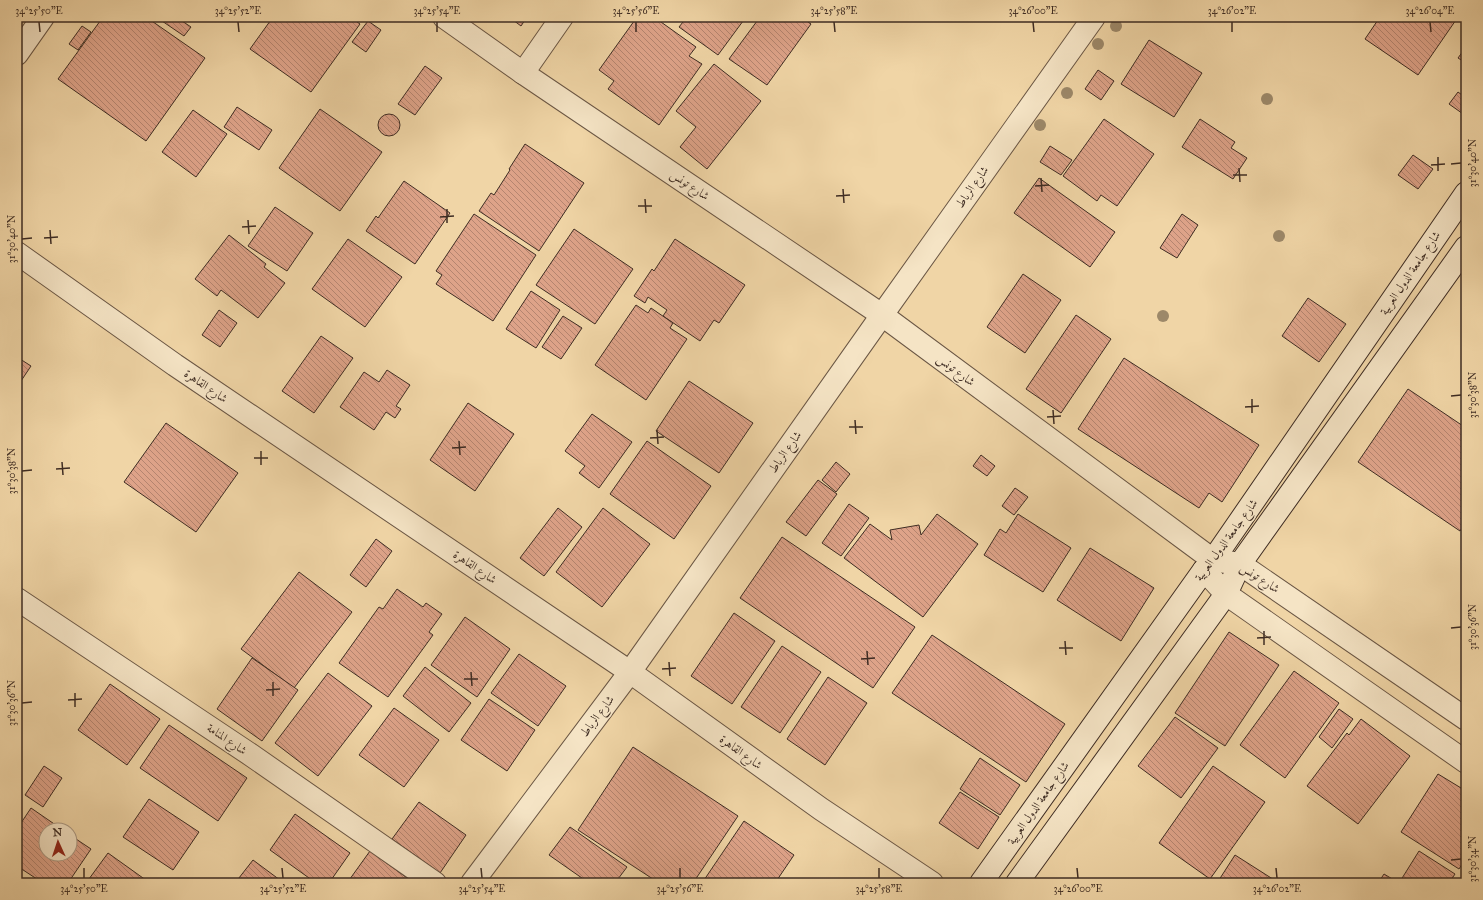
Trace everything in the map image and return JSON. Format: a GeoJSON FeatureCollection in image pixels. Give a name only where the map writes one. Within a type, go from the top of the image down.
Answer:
{"type":"FeatureCollection","features":[{"type":"Feature","properties":{"kind":"street"},"geometry":{"type":"LineString","coordinates":[[17,54],[42,17]]}},
{"type":"Feature","properties":{"kind":"street","name":"شارع تونس"},"geometry":{"type":"LineString","coordinates":[[444,17],[523,73],[882,315],[1209,565],[1226,594],[1466,762]]}},
{"type":"Feature","properties":{"kind":"street"},"geometry":{"type":"LineString","coordinates":[[523,73],[562,17]]}},
{"type":"Feature","properties":{"kind":"street","name":"شارع الرباط"},"geometry":{"type":"LineString","coordinates":[[472,883],[630,672],[1094,17]]}},
{"type":"Feature","properties":{"kind":"street","name":"شارع جامعة الدول العربية"},"geometry":{"type":"LineString","coordinates":[[981,883],[1209,565],[1466,193]]}},
{"type":"Feature","properties":{"kind":"street","name":"شارع جامعة الدول العربية"},"geometry":{"type":"LineString","coordinates":[[1017,883],[1226,594],[1240,564],[1466,248]]}},
{"type":"Feature","properties":{"kind":"street","name":"شارع القاهرة"},"geometry":{"type":"LineString","coordinates":[[17,253],[175,365],[630,672],[820,809],[932,883]]}},
{"type":"Feature","properties":{"kind":"street","name":"شارع تونس"},"geometry":{"type":"LineString","coordinates":[[1209,565],[1240,564],[1466,719]]}},
{"type":"Feature","properties":{"kind":"street","name":"شارع المنامة"},"geometry":{"type":"LineString","coordinates":[[17,599],[251,755],[435,883]]}},
{"type":"Feature","properties":{"kind":"building"},"geometry":{"type":"Polygon","coordinates":[[[103,17],[146,17],[205,58],[146,141],[58,79],[103,17]]]}},
{"type":"Feature","properties":{"kind":"building"},"geometry":{"type":"Polygon","coordinates":[[[165,17],[176,17],[191,27],[184,36],[162,21],[165,17]]]}},
{"type":"Feature","properties":{"kind":"building"},"geometry":{"type":"Polygon","coordinates":[[[273,17],[350,17],[360,24],[311,92],[250,49],[273,17]]]}},
{"type":"Feature","properties":{"kind":"building"},"geometry":{"type":"Polygon","coordinates":[[[509,17],[527,17],[521,26],[509,17]]]}},
{"type":"Feature","properties":{"kind":"building"},"geometry":{"type":"Polygon","coordinates":[[[637,17],[654,17],[696,47],[689,56],[702,64],[659,125],[608,89],[614,81],[599,70],[637,17]]]}},
{"type":"Feature","properties":{"kind":"building"},"geometry":{"type":"Polygon","coordinates":[[[687,17],[746,17],[718,55],[679,27],[687,17]]]}},
{"type":"Feature","properties":{"kind":"building"},"geometry":{"type":"Polygon","coordinates":[[[760,17],[801,17],[811,24],[767,85],[729,59],[760,17]]]}},
{"type":"Feature","properties":{"kind":"building"},"geometry":{"type":"Polygon","coordinates":[[[1380,17],[1458,17],[1418,75],[1365,39],[1380,17]]]}},
{"type":"Feature","properties":{"kind":"building"},"geometry":{"type":"Polygon","coordinates":[[[368,21],[381,30],[366,52],[352,42],[368,21]]]}},
{"type":"Feature","properties":{"kind":"building"},"geometry":{"type":"Polygon","coordinates":[[[82,26],[91,32],[78,50],[69,44],[82,26]]]}},
{"type":"Feature","properties":{"kind":"building"},"geometry":{"type":"Polygon","coordinates":[[[1149,40],[1202,73],[1174,117],[1121,84],[1149,40]]]}},
{"type":"Feature","properties":{"kind":"building"},"geometry":{"type":"Polygon","coordinates":[[[1466,47],[1466,63],[1458,58],[1466,47]]]}},
{"type":"Feature","properties":{"kind":"building"},"geometry":{"type":"Polygon","coordinates":[[[714,64],[761,101],[707,169],[680,147],[696,127],[676,111],[714,64]]]}},
{"type":"Feature","properties":{"kind":"building"},"geometry":{"type":"Polygon","coordinates":[[[425,66],[442,78],[415,115],[398,104],[425,66]]]}},
{"type":"Feature","properties":{"kind":"building"},"geometry":{"type":"Polygon","coordinates":[[[1098,70],[1114,81],[1101,100],[1085,89],[1098,70]]]}},
{"type":"Feature","properties":{"kind":"building"},"geometry":{"type":"Polygon","coordinates":[[[1458,92],[1466,98],[1466,116],[1449,104],[1458,92]]]}},
{"type":"Feature","properties":{"kind":"building"},"geometry":{"type":"Polygon","coordinates":[[[237,107],[272,130],[259,150],[224,127],[237,107]]]}},
{"type":"Feature","properties":{"kind":"building"},"geometry":{"type":"Polygon","coordinates":[[[320,109],[382,152],[340,211],[279,168],[320,109]]]}},
{"type":"Feature","properties":{"kind":"building"},"geometry":{"type":"Polygon","coordinates":[[[193,110],[227,134],[196,177],[162,152],[193,110]]]}},
{"type":"Feature","properties":{"kind":"building"},"geometry":{"type":"Polygon","coordinates":[[[389,114],[397,117],[400,125],[397,133],[389,136],[381,133],[378,125],[381,117],[389,114]]]}},
{"type":"Feature","properties":{"kind":"building"},"geometry":{"type":"Polygon","coordinates":[[[1104,119],[1154,154],[1117,206],[1101,195],[1097,201],[1063,176],[1104,119]]]}},
{"type":"Feature","properties":{"kind":"building"},"geometry":{"type":"Polygon","coordinates":[[[1200,119],[1235,142],[1231,148],[1247,158],[1233,179],[1182,147],[1200,119]]]}},
{"type":"Feature","properties":{"kind":"building"},"geometry":{"type":"Polygon","coordinates":[[[525,144],[584,183],[539,251],[479,211],[491,193],[494,195],[525,144]]]}},
{"type":"Feature","properties":{"kind":"building"},"geometry":{"type":"Polygon","coordinates":[[[1050,146],[1072,160],[1061,175],[1040,162],[1050,146]]]}},
{"type":"Feature","properties":{"kind":"building"},"geometry":{"type":"Polygon","coordinates":[[[1413,155],[1433,169],[1418,189],[1398,175],[1413,155]]]}},
{"type":"Feature","properties":{"kind":"building"},"geometry":{"type":"Polygon","coordinates":[[[1039,178],[1115,232],[1090,267],[1014,213],[1039,178]]]}},
{"type":"Feature","properties":{"kind":"building"},"geometry":{"type":"Polygon","coordinates":[[[404,181],[450,213],[415,264],[366,231],[376,216],[378,218],[404,181]]]}},
{"type":"Feature","properties":{"kind":"building"},"geometry":{"type":"Polygon","coordinates":[[[275,207],[313,233],[287,271],[248,246],[275,207]]]}},
{"type":"Feature","properties":{"kind":"building"},"geometry":{"type":"Polygon","coordinates":[[[474,214],[536,255],[493,321],[436,284],[442,275],[436,271],[474,214]]]}},
{"type":"Feature","properties":{"kind":"building"},"geometry":{"type":"Polygon","coordinates":[[[1182,214],[1198,225],[1177,258],[1160,248],[1182,214]]]}},
{"type":"Feature","properties":{"kind":"building"},"geometry":{"type":"Polygon","coordinates":[[[574,229],[633,269],[595,324],[536,285],[574,229]]]}},
{"type":"Feature","properties":{"kind":"building"},"geometry":{"type":"Polygon","coordinates":[[[229,235],[266,264],[264,267],[285,283],[258,318],[221,290],[217,296],[195,279],[229,235]]]}},
{"type":"Feature","properties":{"kind":"building"},"geometry":{"type":"Polygon","coordinates":[[[348,239],[402,277],[365,327],[312,289],[348,239]]]}},
{"type":"Feature","properties":{"kind":"building"},"geometry":{"type":"Polygon","coordinates":[[[675,239],[745,285],[719,323],[714,320],[700,341],[663,316],[667,310],[648,297],[645,303],[634,296],[652,269],[654,271],[675,239]]]}},
{"type":"Feature","properties":{"kind":"building"},"geometry":{"type":"Polygon","coordinates":[[[1023,274],[1061,300],[1025,353],[987,327],[1023,274]]]}},
{"type":"Feature","properties":{"kind":"building"},"geometry":{"type":"Polygon","coordinates":[[[531,291],[560,310],[536,348],[506,329],[531,291]]]}},
{"type":"Feature","properties":{"kind":"building"},"geometry":{"type":"Polygon","coordinates":[[[1308,298],[1346,324],[1319,362],[1282,336],[1308,298]]]}},
{"type":"Feature","properties":{"kind":"building"},"geometry":{"type":"Polygon","coordinates":[[[636,305],[648,313],[651,308],[673,323],[670,328],[687,339],[646,400],[595,365],[636,305]]]}},
{"type":"Feature","properties":{"kind":"building"},"geometry":{"type":"Polygon","coordinates":[[[219,310],[237,323],[220,347],[202,335],[219,310]]]}},
{"type":"Feature","properties":{"kind":"building"},"geometry":{"type":"Polygon","coordinates":[[[1076,315],[1111,339],[1061,413],[1026,389],[1076,315]]]}},
{"type":"Feature","properties":{"kind":"building"},"geometry":{"type":"Polygon","coordinates":[[[563,316],[582,328],[561,359],[542,347],[563,316]]]}},
{"type":"Feature","properties":{"kind":"building"},"geometry":{"type":"Polygon","coordinates":[[[321,336],[353,358],[314,413],[282,391],[321,336]]]}},
{"type":"Feature","properties":{"kind":"building"},"geometry":{"type":"Polygon","coordinates":[[[17,357],[31,366],[17,387],[17,357]]]}},
{"type":"Feature","properties":{"kind":"building"},"geometry":{"type":"Polygon","coordinates":[[[1124,358],[1259,445],[1222,502],[1209,493],[1199,508],[1078,429],[1124,358]]]}},
{"type":"Feature","properties":{"kind":"building"},"geometry":{"type":"Polygon","coordinates":[[[387,370],[410,385],[396,406],[401,409],[395,418],[386,412],[374,430],[340,407],[364,372],[379,382],[387,370]]]}},
{"type":"Feature","properties":{"kind":"building"},"geometry":{"type":"Polygon","coordinates":[[[689,381],[753,423],[719,473],[656,431],[689,381]]]}},
{"type":"Feature","properties":{"kind":"building"},"geometry":{"type":"Polygon","coordinates":[[[1408,389],[1466,428],[1466,522],[1460,531],[1358,462],[1408,389]]]}},
{"type":"Feature","properties":{"kind":"building"},"geometry":{"type":"Polygon","coordinates":[[[468,403],[514,434],[475,491],[430,460],[468,403]]]}},
{"type":"Feature","properties":{"kind":"building"},"geometry":{"type":"Polygon","coordinates":[[[592,414],[632,442],[599,488],[579,473],[585,466],[565,451],[592,414]]]}},
{"type":"Feature","properties":{"kind":"building"},"geometry":{"type":"Polygon","coordinates":[[[166,423],[238,473],[196,532],[124,482],[166,423]]]}},
{"type":"Feature","properties":{"kind":"building"},"geometry":{"type":"Polygon","coordinates":[[[647,441],[711,486],[674,539],[610,494],[647,441]]]}},
{"type":"Feature","properties":{"kind":"building"},"geometry":{"type":"Polygon","coordinates":[[[981,455],[995,466],[987,476],[973,466],[981,455]]]}},
{"type":"Feature","properties":{"kind":"building"},"geometry":{"type":"Polygon","coordinates":[[[836,462],[850,474],[836,492],[822,480],[836,462]]]}},
{"type":"Feature","properties":{"kind":"building"},"geometry":{"type":"Polygon","coordinates":[[[818,480],[837,494],[806,536],[786,522],[818,480]]]}},
{"type":"Feature","properties":{"kind":"building"},"geometry":{"type":"Polygon","coordinates":[[[1015,488],[1028,497],[1014,515],[1002,506],[1015,488]]]}},
{"type":"Feature","properties":{"kind":"building"},"geometry":{"type":"Polygon","coordinates":[[[849,504],[869,518],[841,556],[822,543],[849,504]]]}},
{"type":"Feature","properties":{"kind":"building"},"geometry":{"type":"Polygon","coordinates":[[[558,508],[582,527],[544,576],[520,558],[558,508]]]}},
{"type":"Feature","properties":{"kind":"building"},"geometry":{"type":"Polygon","coordinates":[[[603,508],[650,544],[602,607],[556,572],[603,508]]]}},
{"type":"Feature","properties":{"kind":"building"},"geometry":{"type":"Polygon","coordinates":[[[937,514],[978,544],[923,617],[844,558],[870,524],[892,540],[890,530],[919,525],[921,535],[937,514]]]}},
{"type":"Feature","properties":{"kind":"building"},"geometry":{"type":"Polygon","coordinates":[[[1018,514],[1071,548],[1043,592],[984,555],[1000,529],[1006,533],[1018,514]]]}},
{"type":"Feature","properties":{"kind":"building"},"geometry":{"type":"Polygon","coordinates":[[[782,537],[915,627],[873,688],[740,598],[782,537]]]}},
{"type":"Feature","properties":{"kind":"building"},"geometry":{"type":"Polygon","coordinates":[[[376,539],[392,551],[366,587],[350,575],[376,539]]]}},
{"type":"Feature","properties":{"kind":"building"},"geometry":{"type":"Polygon","coordinates":[[[1090,548],[1154,588],[1121,641],[1057,600],[1090,548]]]}},
{"type":"Feature","properties":{"kind":"building"},"geometry":{"type":"Polygon","coordinates":[[[299,572],[352,612],[294,688],[241,649],[299,572]]]}},
{"type":"Feature","properties":{"kind":"building"},"geometry":{"type":"Polygon","coordinates":[[[397,589],[423,607],[426,603],[442,614],[429,632],[433,635],[388,697],[339,663],[379,607],[383,609],[397,589]]]}},
{"type":"Feature","properties":{"kind":"building"},"geometry":{"type":"Polygon","coordinates":[[[734,613],[775,641],[732,704],[691,676],[734,613]]]}},
{"type":"Feature","properties":{"kind":"building"},"geometry":{"type":"Polygon","coordinates":[[[465,617],[510,649],[477,697],[431,665],[465,617]]]}},
{"type":"Feature","properties":{"kind":"building"},"geometry":{"type":"Polygon","coordinates":[[[1229,632],[1279,665],[1225,746],[1175,713],[1229,632]]]}},
{"type":"Feature","properties":{"kind":"building"},"geometry":{"type":"Polygon","coordinates":[[[932,635],[1065,724],[1026,782],[892,693],[932,635]]]}},
{"type":"Feature","properties":{"kind":"building"},"geometry":{"type":"Polygon","coordinates":[[[782,646],[821,672],[780,733],[741,707],[782,646]]]}},
{"type":"Feature","properties":{"kind":"building"},"geometry":{"type":"Polygon","coordinates":[[[519,654],[566,686],[538,726],[491,693],[519,654]]]}},
{"type":"Feature","properties":{"kind":"building"},"geometry":{"type":"Polygon","coordinates":[[[252,658],[298,690],[262,741],[217,709],[252,658]]]}},
{"type":"Feature","properties":{"kind":"building"},"geometry":{"type":"Polygon","coordinates":[[[425,667],[471,703],[449,732],[403,696],[425,667]]]}},
{"type":"Feature","properties":{"kind":"building"},"geometry":{"type":"Polygon","coordinates":[[[1294,671],[1339,703],[1285,778],[1240,745],[1294,671]]]}},
{"type":"Feature","properties":{"kind":"building"},"geometry":{"type":"Polygon","coordinates":[[[328,673],[372,706],[318,776],[275,743],[328,673]]]}},
{"type":"Feature","properties":{"kind":"building"},"geometry":{"type":"Polygon","coordinates":[[[828,677],[867,703],[825,765],[787,739],[828,677]]]}},
{"type":"Feature","properties":{"kind":"building"},"geometry":{"type":"Polygon","coordinates":[[[110,684],[160,719],[127,765],[78,730],[110,684]]]}},
{"type":"Feature","properties":{"kind":"building"},"geometry":{"type":"Polygon","coordinates":[[[489,699],[535,730],[507,771],[461,740],[489,699]]]}},
{"type":"Feature","properties":{"kind":"building"},"geometry":{"type":"Polygon","coordinates":[[[394,708],[439,740],[404,787],[359,755],[394,708]]]}},
{"type":"Feature","properties":{"kind":"building"},"geometry":{"type":"Polygon","coordinates":[[[1339,709],[1353,719],[1332,748],[1319,737],[1339,709]]]}},
{"type":"Feature","properties":{"kind":"building"},"geometry":{"type":"Polygon","coordinates":[[[1175,717],[1218,748],[1181,798],[1138,766],[1175,717]]]}},
{"type":"Feature","properties":{"kind":"building"},"geometry":{"type":"Polygon","coordinates":[[[1361,719],[1410,756],[1358,824],[1307,786],[1347,733],[1349,735],[1361,719]]]}},
{"type":"Feature","properties":{"kind":"building"},"geometry":{"type":"Polygon","coordinates":[[[169,725],[247,778],[218,821],[140,768],[169,725]]]}},
{"type":"Feature","properties":{"kind":"building"},"geometry":{"type":"Polygon","coordinates":[[[633,747],[738,816],[693,883],[659,883],[578,830],[633,747]]]}},
{"type":"Feature","properties":{"kind":"building"},"geometry":{"type":"Polygon","coordinates":[[[980,758],[1020,785],[1000,815],[960,789],[980,758]]]}},
{"type":"Feature","properties":{"kind":"building"},"geometry":{"type":"Polygon","coordinates":[[[44,766],[62,778],[43,807],[25,795],[44,766]]]}},
{"type":"Feature","properties":{"kind":"building"},"geometry":{"type":"Polygon","coordinates":[[[1213,766],[1265,802],[1210,879],[1159,843],[1213,766]]]}},
{"type":"Feature","properties":{"kind":"building"},"geometry":{"type":"Polygon","coordinates":[[[1438,774],[1466,791],[1466,858],[1459,869],[1401,832],[1438,774]]]}},
{"type":"Feature","properties":{"kind":"building"},"geometry":{"type":"Polygon","coordinates":[[[960,792],[999,817],[978,849],[939,823],[960,792]]]}},
{"type":"Feature","properties":{"kind":"building"},"geometry":{"type":"Polygon","coordinates":[[[149,799],[199,832],[173,870],[123,837],[149,799]]]}},
{"type":"Feature","properties":{"kind":"building"},"geometry":{"type":"Polygon","coordinates":[[[419,802],[466,835],[440,873],[392,839],[419,802]]]}},
{"type":"Feature","properties":{"kind":"building"},"geometry":{"type":"Polygon","coordinates":[[[31,808],[51,822],[38,822],[38,862],[78,862],[78,840],[91,849],[68,883],[43,883],[17,866],[17,829],[31,808]]]}},
{"type":"Feature","properties":{"kind":"building"},"geometry":{"type":"Polygon","coordinates":[[[295,814],[350,853],[329,883],[316,883],[270,850],[295,814]]]}},
{"type":"Feature","properties":{"kind":"building"},"geometry":{"type":"Polygon","coordinates":[[[744,821],[794,855],[775,883],[702,883],[744,821]]]}},
{"type":"Feature","properties":{"kind":"building"},"geometry":{"type":"Polygon","coordinates":[[[570,827],[627,867],[615,883],[589,883],[549,855],[570,827]]]}},
{"type":"Feature","properties":{"kind":"building"},"geometry":{"type":"Polygon","coordinates":[[[370,851],[414,883],[347,883],[370,851]]]}},
{"type":"Feature","properties":{"kind":"building"},"geometry":{"type":"Polygon","coordinates":[[[1419,851],[1455,874],[1449,883],[1399,883],[1419,851]]]}},
{"type":"Feature","properties":{"kind":"building"},"geometry":{"type":"Polygon","coordinates":[[[108,853],[150,883],[86,883],[108,853]]]}},
{"type":"Feature","properties":{"kind":"building"},"geometry":{"type":"Polygon","coordinates":[[[1235,855],[1279,883],[1217,883],[1235,855]]]}},
{"type":"Feature","properties":{"kind":"building"},"geometry":{"type":"Polygon","coordinates":[[[253,860],[284,883],[235,883],[253,860]]]}},
{"type":"Feature","properties":{"kind":"building"},"geometry":{"type":"Polygon","coordinates":[[[1384,874],[1399,883],[1378,883],[1384,874]]]}}]}
